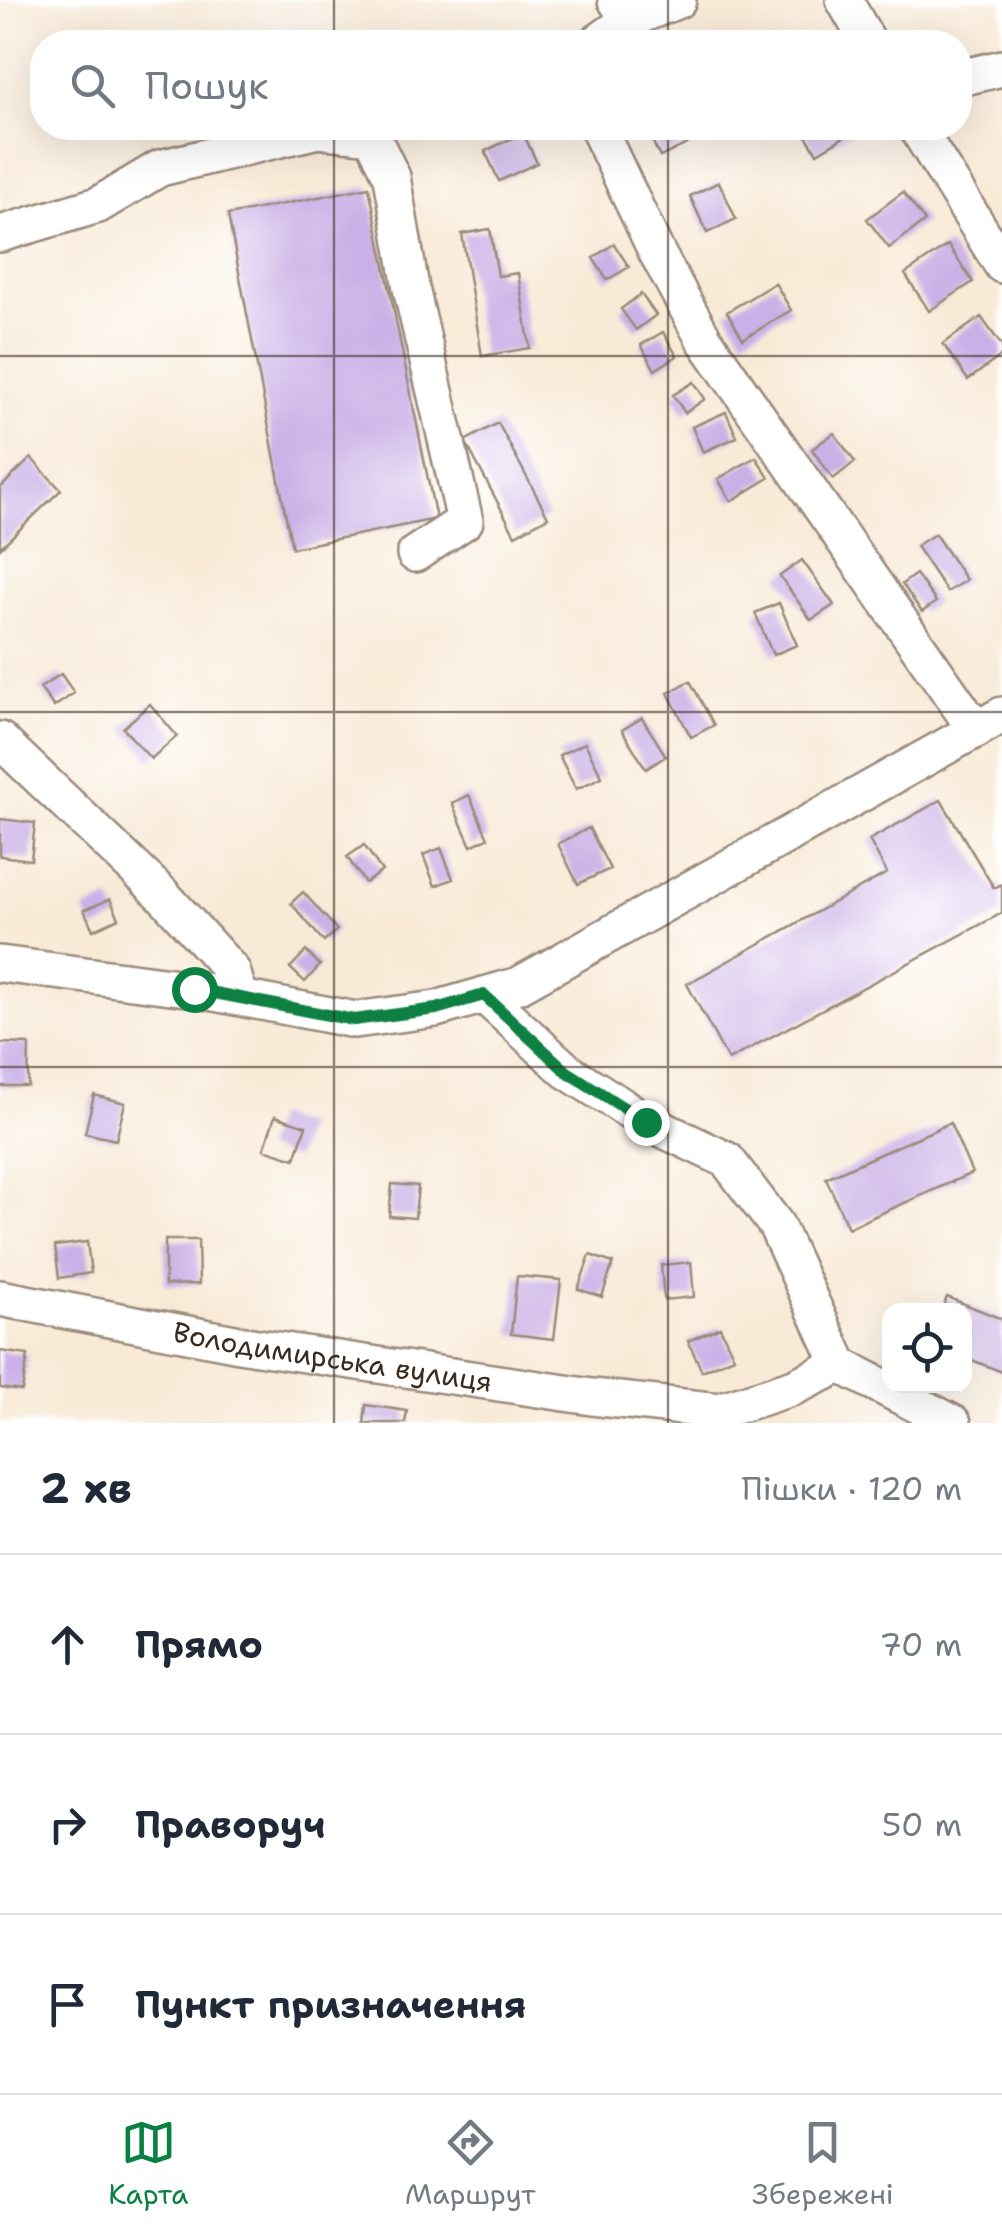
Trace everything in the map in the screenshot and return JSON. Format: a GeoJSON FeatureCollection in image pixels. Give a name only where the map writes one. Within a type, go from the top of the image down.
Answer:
{"type":"FeatureCollection","features":[{"type":"Feature","properties":{"kind":"street"},"geometry":{"type":"LineString","coordinates":[[622,10],[678,0]]}},
{"type":"Feature","properties":{"kind":"street"},"geometry":{"type":"LineString","coordinates":[[844,0],[861,30]]}},
{"type":"Feature","properties":{"kind":"street"},"geometry":{"type":"LineString","coordinates":[[972,75],[1002,68]]}},
{"type":"Feature","properties":{"kind":"street"},"geometry":{"type":"LineString","coordinates":[[0,234],[98,205],[160,168],[276,140]]}},
{"type":"Feature","properties":{"kind":"street"},"geometry":{"type":"LineString","coordinates":[[374,140],[392,177],[411,288],[465,521],[415,554]]}},
{"type":"Feature","properties":{"kind":"street"},"geometry":{"type":"LineString","coordinates":[[0,964],[194,989],[354,1020],[436,1009],[520,985],[989,722],[704,339],[656,251],[604,140]]}},
{"type":"Feature","properties":{"kind":"street"},"geometry":{"type":"LineString","coordinates":[[924,140],[1002,265]]}},
{"type":"Feature","properties":{"kind":"street"},"geometry":{"type":"LineString","coordinates":[[0,740],[162,894],[232,971],[240,997]]}},
{"type":"Feature","properties":{"kind":"street"},"geometry":{"type":"LineString","coordinates":[[484,995],[566,1071],[646,1122],[727,1160],[776,1226],[840,1365],[953,1423]]}},
{"type":"Feature","properties":{"kind":"street","name":"Володимирська вулиця"},"geometry":{"type":"LineString","coordinates":[[0,1298],[245,1345],[719,1411],[794,1387],[840,1365]]}},
{"type":"Feature","properties":{"kind":"building"},"geometry":{"type":"Polygon","coordinates":[[[508,140],[526,140],[537,163],[499,181],[485,151],[508,140]]]}},
{"type":"Feature","properties":{"kind":"building"},"geometry":{"type":"Polygon","coordinates":[[[652,140],[695,140],[660,157],[652,140]]]}},
{"type":"Feature","properties":{"kind":"building"},"geometry":{"type":"Polygon","coordinates":[[[809,140],[839,140],[817,153],[809,140]]]}},
{"type":"Feature","properties":{"kind":"building"},"geometry":{"type":"Polygon","coordinates":[[[719,182],[736,219],[707,233],[690,196],[719,182]]]}},
{"type":"Feature","properties":{"kind":"building"},"geometry":{"type":"Polygon","coordinates":[[[369,187],[436,519],[292,548],[228,215],[369,187]]]}},
{"type":"Feature","properties":{"kind":"building"},"geometry":{"type":"Polygon","coordinates":[[[903,192],[925,221],[889,248],[867,219],[903,192]]]}},
{"type":"Feature","properties":{"kind":"building"},"geometry":{"type":"Polygon","coordinates":[[[490,229],[498,276],[518,273],[530,348],[482,356],[462,234],[490,229]]]}},
{"type":"Feature","properties":{"kind":"building"},"geometry":{"type":"Polygon","coordinates":[[[614,244],[629,267],[607,280],[593,258],[614,244]]]}},
{"type":"Feature","properties":{"kind":"building"},"geometry":{"type":"Polygon","coordinates":[[[948,245],[973,282],[929,311],[905,274],[948,245]]]}},
{"type":"Feature","properties":{"kind":"building"},"geometry":{"type":"Polygon","coordinates":[[[775,283],[791,310],[743,339],[727,312],[775,283]]]}},
{"type":"Feature","properties":{"kind":"building"},"geometry":{"type":"Polygon","coordinates":[[[641,294],[656,315],[636,330],[621,309],[641,294]]]}},
{"type":"Feature","properties":{"kind":"building"},"geometry":{"type":"Polygon","coordinates":[[[981,317],[1002,346],[1002,355],[968,380],[943,344],[981,317]]]}},
{"type":"Feature","properties":{"kind":"building"},"geometry":{"type":"Polygon","coordinates":[[[663,332],[677,356],[655,370],[641,345],[663,332]]]}},
{"type":"Feature","properties":{"kind":"building"},"geometry":{"type":"Polygon","coordinates":[[[694,382],[705,399],[685,413],[673,395],[694,382]]]}},
{"type":"Feature","properties":{"kind":"building"},"geometry":{"type":"Polygon","coordinates":[[[726,412],[737,437],[703,452],[692,427],[726,412]]]}},
{"type":"Feature","properties":{"kind":"building"},"geometry":{"type":"Polygon","coordinates":[[[498,423],[548,517],[515,535],[465,441],[498,423]]]}},
{"type":"Feature","properties":{"kind":"building"},"geometry":{"type":"Polygon","coordinates":[[[834,433],[855,462],[833,479],[812,449],[834,433]]]}},
{"type":"Feature","properties":{"kind":"building"},"geometry":{"type":"Polygon","coordinates":[[[756,457],[769,478],[731,501],[718,479],[756,457]]]}},
{"type":"Feature","properties":{"kind":"building"},"geometry":{"type":"Polygon","coordinates":[[[31,458],[61,490],[0,548],[0,488],[31,458]]]}},
{"type":"Feature","properties":{"kind":"building"},"geometry":{"type":"Polygon","coordinates":[[[935,534],[966,580],[947,592],[916,546],[935,534]]]}},
{"type":"Feature","properties":{"kind":"building"},"geometry":{"type":"Polygon","coordinates":[[[802,560],[834,605],[811,620],[780,576],[802,560]]]}},
{"type":"Feature","properties":{"kind":"building"},"geometry":{"type":"Polygon","coordinates":[[[916,574],[936,602],[922,612],[902,584],[916,574]]]}},
{"type":"Feature","properties":{"kind":"building"},"geometry":{"type":"Polygon","coordinates":[[[779,603],[797,645],[773,655],[755,613],[779,603]]]}},
{"type":"Feature","properties":{"kind":"building"},"geometry":{"type":"Polygon","coordinates":[[[61,674],[74,693],[54,707],[40,688],[61,674]]]}},
{"type":"Feature","properties":{"kind":"building"},"geometry":{"type":"Polygon","coordinates":[[[690,681],[714,725],[691,737],[668,693],[690,681]]]}},
{"type":"Feature","properties":{"kind":"building"},"geometry":{"type":"Polygon","coordinates":[[[150,704],[177,736],[151,759],[123,728],[150,704]]]}},
{"type":"Feature","properties":{"kind":"building"},"geometry":{"type":"Polygon","coordinates":[[[642,718],[666,756],[646,769],[622,730],[642,718]]]}},
{"type":"Feature","properties":{"kind":"building"},"geometry":{"type":"Polygon","coordinates":[[[585,743],[602,777],[576,789],[559,755],[585,743]]]}},
{"type":"Feature","properties":{"kind":"building"},"geometry":{"type":"Polygon","coordinates":[[[469,795],[488,838],[471,846],[452,803],[469,795]]]}},
{"type":"Feature","properties":{"kind":"building"},"geometry":{"type":"Polygon","coordinates":[[[941,800],[994,888],[1002,884],[1002,913],[728,1060],[687,984],[887,873],[869,840],[941,800]]]}},
{"type":"Feature","properties":{"kind":"building"},"geometry":{"type":"Polygon","coordinates":[[[0,819],[35,823],[31,860],[0,856],[0,819]]]}},
{"type":"Feature","properties":{"kind":"building"},"geometry":{"type":"Polygon","coordinates":[[[589,828],[610,869],[578,884],[558,844],[589,828]]]}},
{"type":"Feature","properties":{"kind":"building"},"geometry":{"type":"Polygon","coordinates":[[[364,845],[382,871],[365,883],[347,857],[364,845]]]}},
{"type":"Feature","properties":{"kind":"building"},"geometry":{"type":"Polygon","coordinates":[[[441,848],[453,879],[435,886],[423,855],[441,848]]]}},
{"type":"Feature","properties":{"kind":"building"},"geometry":{"type":"Polygon","coordinates":[[[303,892],[337,930],[324,942],[291,903],[303,892]]]}},
{"type":"Feature","properties":{"kind":"building"},"geometry":{"type":"Polygon","coordinates":[[[110,899],[119,918],[93,930],[84,910],[110,899]]]}},
{"type":"Feature","properties":{"kind":"building"},"geometry":{"type":"Polygon","coordinates":[[[306,951],[320,965],[305,982],[290,968],[306,951]]]}},
{"type":"Feature","properties":{"kind":"building"},"geometry":{"type":"Polygon","coordinates":[[[0,1043],[29,1044],[28,1086],[0,1086],[0,1043]]]}},
{"type":"Feature","properties":{"kind":"building"},"geometry":{"type":"Polygon","coordinates":[[[94,1095],[125,1103],[116,1140],[85,1133],[94,1095]]]}},
{"type":"Feature","properties":{"kind":"building"},"geometry":{"type":"Polygon","coordinates":[[[275,1116],[306,1126],[295,1159],[264,1149],[275,1116]]]}},
{"type":"Feature","properties":{"kind":"building"},"geometry":{"type":"Polygon","coordinates":[[[950,1123],[972,1173],[848,1228],[826,1178],[950,1123]]]}},
{"type":"Feature","properties":{"kind":"building"},"geometry":{"type":"Polygon","coordinates":[[[392,1184],[418,1186],[415,1218],[389,1216],[392,1184]]]}},
{"type":"Feature","properties":{"kind":"building"},"geometry":{"type":"Polygon","coordinates":[[[165,1240],[198,1240],[199,1284],[165,1285],[165,1240]]]}},
{"type":"Feature","properties":{"kind":"building"},"geometry":{"type":"Polygon","coordinates":[[[87,1242],[91,1273],[59,1278],[55,1246],[87,1242]]]}},
{"type":"Feature","properties":{"kind":"building"},"geometry":{"type":"Polygon","coordinates":[[[590,1255],[613,1263],[602,1297],[578,1289],[590,1255]]]}},
{"type":"Feature","properties":{"kind":"building"},"geometry":{"type":"Polygon","coordinates":[[[691,1262],[694,1297],[664,1300],[661,1265],[691,1262]]]}},
{"type":"Feature","properties":{"kind":"building"},"geometry":{"type":"Polygon","coordinates":[[[517,1276],[561,1280],[554,1339],[511,1334],[517,1276]]]}},
{"type":"Feature","properties":{"kind":"building"},"geometry":{"type":"Polygon","coordinates":[[[972,1307],[1002,1319],[1002,1372],[972,1360],[972,1307]]]}},
{"type":"Feature","properties":{"kind":"building"},"geometry":{"type":"Polygon","coordinates":[[[720,1327],[734,1357],[702,1371],[688,1341],[720,1327]]]}},
{"type":"Feature","properties":{"kind":"building"},"geometry":{"type":"Polygon","coordinates":[[[0,1351],[28,1355],[22,1391],[0,1388],[0,1351]]]}},
{"type":"Feature","properties":{"kind":"building"},"geometry":{"type":"Polygon","coordinates":[[[366,1405],[407,1411],[405,1423],[364,1423],[366,1405]]]}},
{"type":"Feature","properties":{"kind":"route"},"geometry":{"type":"LineString","coordinates":[[194,989],[354,1020],[436,1009],[484,995],[566,1071],[646,1122]]}}]}
